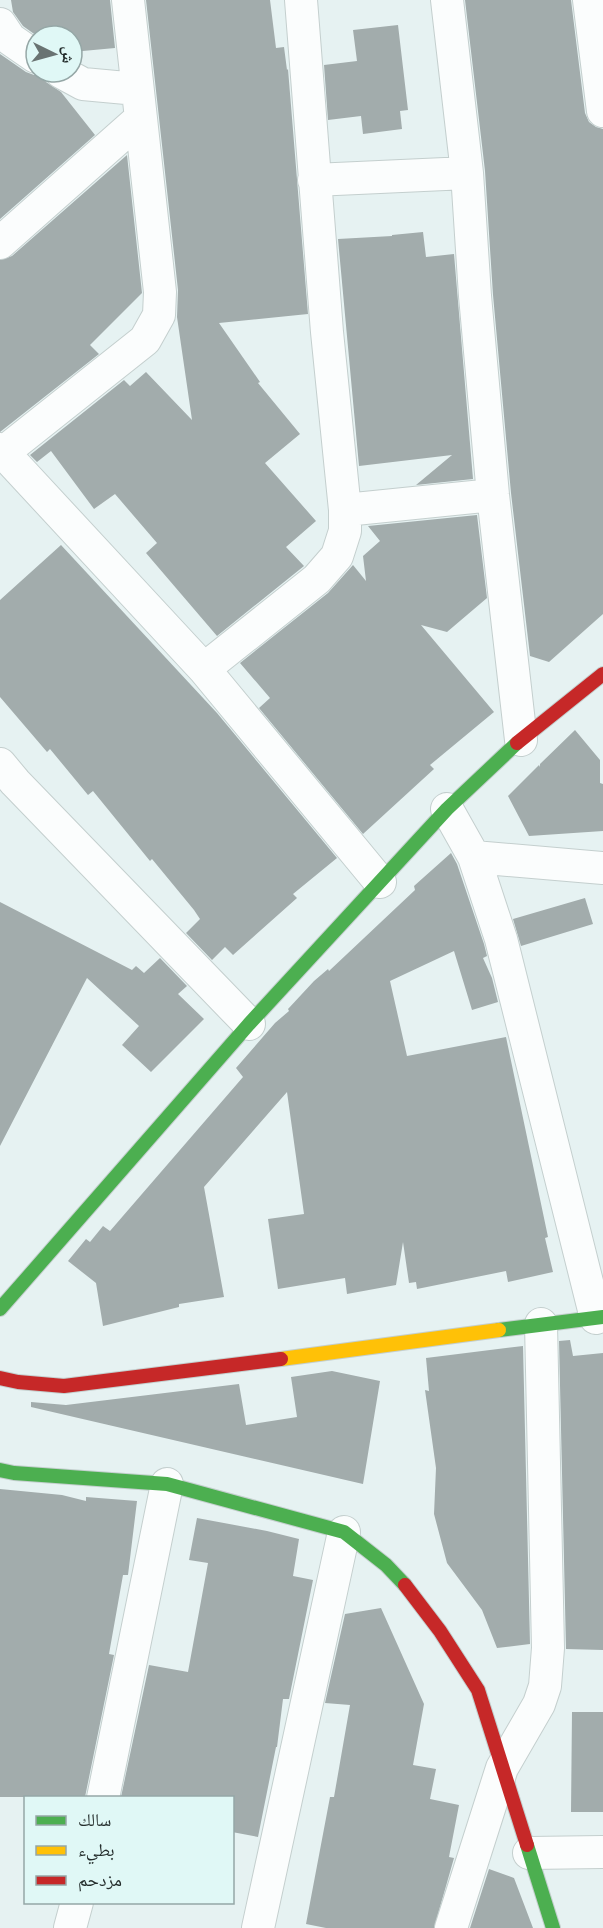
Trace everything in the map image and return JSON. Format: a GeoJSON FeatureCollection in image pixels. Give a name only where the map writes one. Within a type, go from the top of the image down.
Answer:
{"type":"FeatureCollection","features":[{"type":"Feature","properties":{"kind":"street"},"geometry":{"type":"LineString","coordinates":[[128,0],[160,292],[159,315],[145,340],[2,451],[204,669],[380,882]]}},
{"type":"Feature","properties":{"kind":"street"},"geometry":{"type":"LineString","coordinates":[[204,669],[317,579],[337,556],[345,531],[345,510],[314,180],[301,0]]}},
{"type":"Feature","properties":{"kind":"street"},"geometry":{"type":"LineString","coordinates":[[447,0],[467,173],[475,296],[493,495],[521,740]]}},
{"type":"Feature","properties":{"kind":"street"},"geometry":{"type":"LineString","coordinates":[[589,0],[603,111]]}},
{"type":"Feature","properties":{"kind":"street"},"geometry":{"type":"LineString","coordinates":[[0,24],[10,39],[24,49]]}},
{"type":"Feature","properties":{"kind":"street"},"geometry":{"type":"LineString","coordinates":[[84,84],[139,104]]}},
{"type":"Feature","properties":{"kind":"street"},"geometry":{"type":"LineString","coordinates":[[0,243],[139,104]]}},
{"type":"Feature","properties":{"kind":"street"},"geometry":{"type":"LineString","coordinates":[[314,180],[467,173]]}},
{"type":"Feature","properties":{"kind":"street"},"geometry":{"type":"LineString","coordinates":[[345,510],[493,495]]}},
{"type":"Feature","properties":{"kind":"street"},"geometry":{"type":"LineString","coordinates":[[0,1309],[249,1024],[447,809],[521,740],[603,674]]}},
{"type":"Feature","properties":{"kind":"street"},"geometry":{"type":"LineString","coordinates":[[0,764],[249,1024]]}},
{"type":"Feature","properties":{"kind":"street"},"geometry":{"type":"LineString","coordinates":[[0,1378],[64,1386],[248,1365],[599,1317],[501,939],[474,857],[447,809]]}},
{"type":"Feature","properties":{"kind":"street"},"geometry":{"type":"LineString","coordinates":[[474,857],[603,868]]}},
{"type":"Feature","properties":{"kind":"street"},"geometry":{"type":"LineString","coordinates":[[451,1928],[501,1768],[539,1704],[545,1686],[548,1665],[541,1324]]}},
{"type":"Feature","properties":{"kind":"street"},"geometry":{"type":"LineString","coordinates":[[0,1470],[167,1484],[344,1532],[386,1565],[411,1591],[440,1630],[478,1690],[553,1928]]}},
{"type":"Feature","properties":{"kind":"street"},"geometry":{"type":"LineString","coordinates":[[103,1796],[167,1484]]}},
{"type":"Feature","properties":{"kind":"street"},"geometry":{"type":"LineString","coordinates":[[258,1928],[344,1532]]}},
{"type":"Feature","properties":{"kind":"street"},"geometry":{"type":"LineString","coordinates":[[530,1853],[603,1852]]}},
{"type":"Feature","properties":{"kind":"street"},"geometry":{"type":"LineString","coordinates":[[70,1928],[76,1904]]}},
{"type":"Feature","properties":{"kind":"building"},"geometry":{"type":"Polygon","coordinates":[[[11,0],[110,0],[115,48],[84,51],[84,24],[24,24],[24,27],[13,12],[11,0]]]}},
{"type":"Feature","properties":{"kind":"building"},"geometry":{"type":"Polygon","coordinates":[[[146,0],[270,0],[276,48],[284,47],[288,69],[308,314],[219,323],[260,382],[258,383],[300,434],[265,463],[316,521],[286,547],[304,566],[217,636],[146,553],[157,543],[115,494],[94,509],[51,451],[37,462],[30,455],[124,380],[130,386],[146,372],[192,420],[177,317],[178,290],[146,0]]]}},
{"type":"Feature","properties":{"kind":"building"},"geometry":{"type":"Polygon","coordinates":[[[465,0],[571,0],[585,113],[589,122],[603,129],[603,614],[549,662],[530,656],[511,493],[493,295],[485,171],[465,0]]]}},
{"type":"Feature","properties":{"kind":"building"},"geometry":{"type":"Polygon","coordinates":[[[398,25],[408,110],[400,111],[402,129],[363,134],[361,116],[328,120],[324,65],[357,61],[353,30],[398,25]]]}},
{"type":"Feature","properties":{"kind":"building"},"geometry":{"type":"Polygon","coordinates":[[[0,54],[24,71],[24,84],[49,84],[61,92],[95,135],[0,219],[0,54]]]}},
{"type":"Feature","properties":{"kind":"building"},"geometry":{"type":"Polygon","coordinates":[[[127,155],[142,293],[90,345],[99,354],[0,432],[0,260],[12,256],[127,155]]]}},
{"type":"Feature","properties":{"kind":"building"},"geometry":{"type":"Polygon","coordinates":[[[423,232],[426,257],[454,254],[473,479],[416,485],[452,455],[359,466],[338,239],[423,232]]]}},
{"type":"Feature","properties":{"kind":"building"},"geometry":{"type":"Polygon","coordinates":[[[477,515],[487,598],[447,632],[421,625],[494,712],[430,765],[434,769],[363,834],[259,708],[270,698],[240,663],[328,593],[353,565],[366,581],[363,556],[380,541],[368,526],[477,515]]]}},
{"type":"Feature","properties":{"kind":"building"},"geometry":{"type":"Polygon","coordinates":[[[61,545],[217,713],[337,858],[293,894],[297,898],[233,955],[225,947],[212,960],[186,933],[200,919],[194,910],[152,859],[150,861],[93,791],[88,795],[50,749],[47,752],[0,697],[0,600],[61,545]]]}},
{"type":"Feature","properties":{"kind":"building"},"geometry":{"type":"Polygon","coordinates":[[[575,730],[600,760],[600,783],[603,784],[603,831],[529,836],[508,796],[575,730]]]}},
{"type":"Feature","properties":{"kind":"building"},"geometry":{"type":"Polygon","coordinates":[[[451,853],[457,864],[484,944],[487,956],[483,958],[492,978],[498,1002],[472,1010],[454,951],[390,981],[407,1056],[506,1037],[548,1237],[545,1238],[553,1272],[508,1282],[506,1271],[417,1289],[416,1282],[409,1283],[403,1242],[396,1285],[347,1294],[345,1278],[278,1289],[268,1219],[304,1214],[287,1092],[204,1187],[224,1297],[179,1304],[179,1307],[103,1326],[96,1283],[68,1261],[86,1239],[90,1242],[103,1226],[110,1231],[243,1077],[236,1068],[314,981],[328,969],[329,971],[415,890],[414,886],[451,853]]]}},
{"type":"Feature","properties":{"kind":"building"},"geometry":{"type":"Polygon","coordinates":[[[585,898],[593,924],[521,946],[513,919],[585,898]]]}},
{"type":"Feature","properties":{"kind":"building"},"geometry":{"type":"Polygon","coordinates":[[[0,902],[132,970],[136,966],[144,973],[160,958],[187,986],[178,994],[204,1019],[151,1072],[122,1045],[139,1026],[87,978],[0,1146],[0,902]]]}},
{"type":"Feature","properties":{"kind":"building"},"geometry":{"type":"Polygon","coordinates":[[[570,1340],[573,1356],[603,1353],[603,1650],[566,1649],[559,1341],[570,1340]]]}},
{"type":"Feature","properties":{"kind":"building"},"geometry":{"type":"Polygon","coordinates":[[[523,1346],[530,1644],[497,1648],[482,1610],[447,1563],[434,1514],[436,1468],[425,1390],[429,1391],[426,1358],[523,1346]]]}},
{"type":"Feature","properties":{"kind":"building"},"geometry":{"type":"Polygon","coordinates":[[[332,1371],[380,1381],[363,1484],[31,1407],[31,1402],[66,1405],[239,1384],[246,1425],[297,1417],[291,1377],[332,1371]]]}},
{"type":"Feature","properties":{"kind":"building"},"geometry":{"type":"Polygon","coordinates":[[[0,1489],[62,1495],[86,1501],[86,1497],[137,1501],[128,1575],[123,1575],[109,1654],[114,1655],[85,1796],[0,1797],[0,1489]]]}},
{"type":"Feature","properties":{"kind":"building"},"geometry":{"type":"Polygon","coordinates":[[[197,1518],[299,1539],[293,1576],[313,1580],[289,1699],[283,1699],[277,1747],[258,1837],[234,1832],[234,1796],[121,1796],[149,1665],[188,1672],[208,1563],[189,1560],[197,1518]]]}},
{"type":"Feature","properties":{"kind":"building"},"geometry":{"type":"Polygon","coordinates":[[[381,1608],[424,1704],[413,1765],[436,1769],[430,1799],[459,1805],[449,1857],[454,1858],[434,1928],[326,1928],[306,1924],[330,1797],[334,1797],[350,1705],[325,1703],[345,1614],[381,1608]]]}},
{"type":"Feature","properties":{"kind":"building"},"geometry":{"type":"Polygon","coordinates":[[[572,1712],[603,1712],[603,1812],[571,1812],[572,1712]]]}},
{"type":"Feature","properties":{"kind":"building"},"geometry":{"type":"Polygon","coordinates":[[[489,1869],[514,1878],[533,1928],[470,1928],[489,1869]]]}},
{"type":"Feature","properties":{"kind":"traffic: fast"},"geometry":{"type":"LineString","coordinates":[[0,1309],[249,1024],[447,809],[517,743]]}},
{"type":"Feature","properties":{"kind":"traffic: fast"},"geometry":{"type":"LineString","coordinates":[[499,1330],[603,1317]]}},
{"type":"Feature","properties":{"kind":"traffic: fast"},"geometry":{"type":"LineString","coordinates":[[0,1470],[14,1473],[167,1484],[344,1532],[386,1565],[405,1585]]}},
{"type":"Feature","properties":{"kind":"traffic: fast"},"geometry":{"type":"LineString","coordinates":[[527,1845],[553,1928]]}},
{"type":"Feature","properties":{"kind":"traffic: slow"},"geometry":{"type":"LineString","coordinates":[[281,1359],[499,1330]]}},
{"type":"Feature","properties":{"kind":"traffic: jam"},"geometry":{"type":"LineString","coordinates":[[517,743],[603,674]]}},
{"type":"Feature","properties":{"kind":"traffic: jam"},"geometry":{"type":"LineString","coordinates":[[0,1378],[64,1386],[281,1359]]}},
{"type":"Feature","properties":{"kind":"traffic: jam"},"geometry":{"type":"LineString","coordinates":[[405,1585],[440,1631],[478,1690],[527,1845]]}}]}
